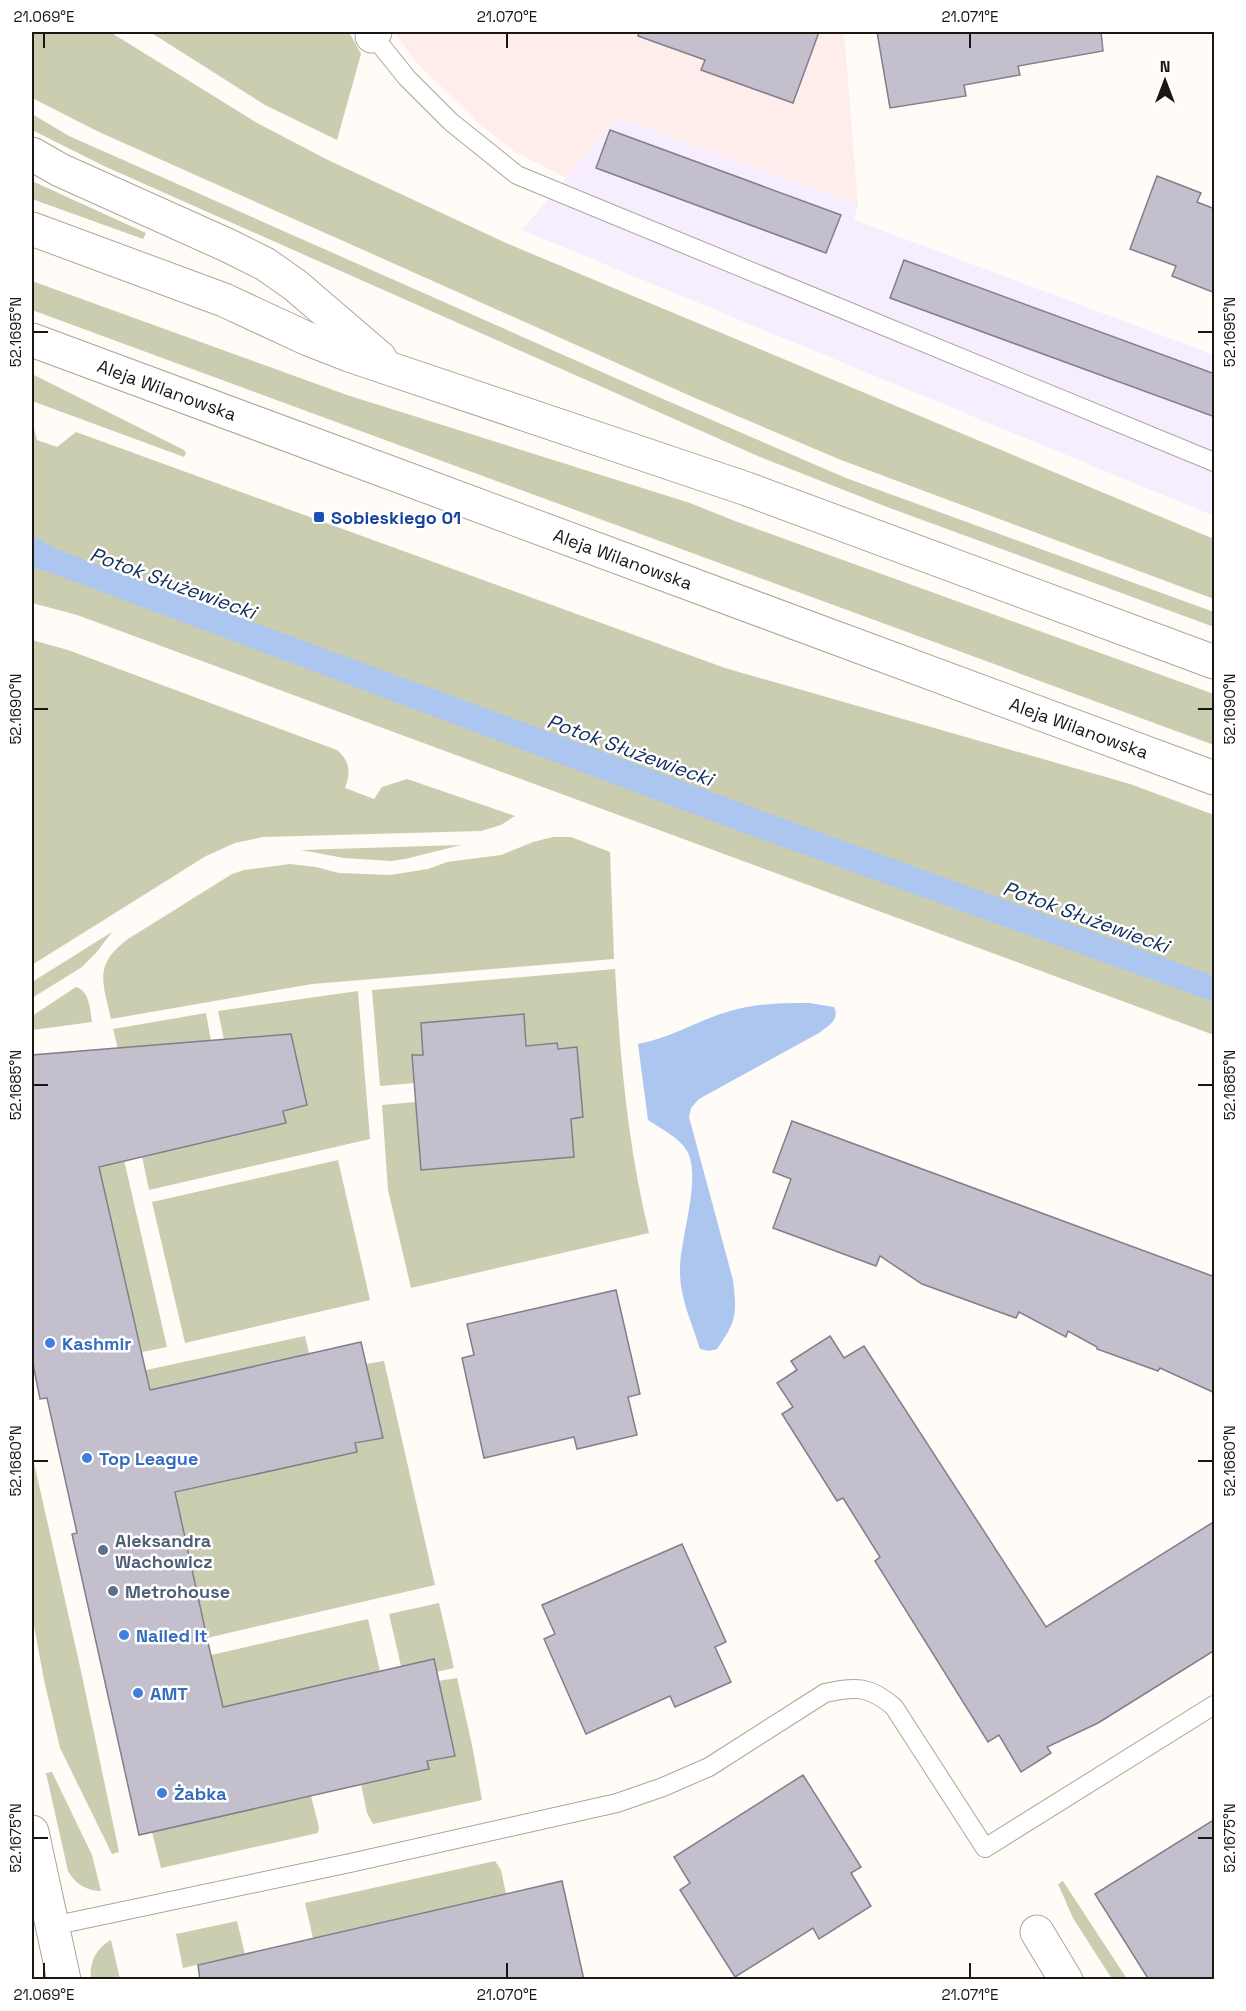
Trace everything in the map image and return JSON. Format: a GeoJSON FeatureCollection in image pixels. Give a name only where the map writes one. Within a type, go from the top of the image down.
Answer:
{"type":"FeatureCollection","features":[{"type":"Feature","properties":{"kind":"main road"},"geometry":{"type":"LineString","coordinates":[[32,154],[60,170],[265,264],[295,285],[395,370]]}},
{"type":"Feature","properties":{"kind":"main road"},"geometry":{"type":"LineString","coordinates":[[32,229],[224,300],[308,339],[747,489],[1215,662]]}},
{"type":"Feature","properties":{"kind":"main road","name":"Aleja Wilanowska"},"geometry":{"type":"LineString","coordinates":[[32,340],[1215,778]]}},
{"type":"Feature","properties":{"kind":"main road"},"geometry":{"type":"LineString","coordinates":[[32,1832],[64,1980]]}},
{"type":"Feature","properties":{"kind":"main road"},"geometry":{"type":"LineString","coordinates":[[1037,1932],[1066,1980]]}},
{"type":"Feature","properties":{"kind":"lane"},"geometry":{"type":"LineString","coordinates":[[373,33],[407,78],[450,122],[517,175],[1215,462]]}},
{"type":"Feature","properties":{"kind":"lane"},"geometry":{"type":"LineString","coordinates":[[52,1926],[350,1863],[617,1803],[663,1788],[709,1767],[825,1693],[845,1688],[863,1689],[880,1695],[894,1707],[985,1848],[1215,1705]]}},
{"type":"Feature","properties":{"kind":"shaded area"},"geometry":{"type":"Polygon","coordinates":[[[394,32],[844,32],[858,205],[618,118],[566,178],[515,152],[479,123],[418,64],[394,32]]]}},
{"type":"Feature","properties":{"kind":"shaded area"},"geometry":{"type":"Polygon","coordinates":[[[618,118],[858,205],[854,220],[1214,355],[1214,516],[522,230],[618,118]]]}},
{"type":"Feature","properties":{"kind":"green space"},"geometry":{"type":"Polygon","coordinates":[[[32,32],[110,32],[259,124],[328,160],[506,243],[1214,539],[1214,599],[841,460],[695,398],[99,132],[32,98],[32,32]]]}},
{"type":"Feature","properties":{"kind":"green space"},"geometry":{"type":"Polygon","coordinates":[[[150,32],[349,32],[361,54],[337,140],[265,105],[150,32]]]}},
{"type":"Feature","properties":{"kind":"green space"},"geometry":{"type":"Polygon","coordinates":[[[32,114],[69,136],[846,478],[1214,612],[1214,627],[887,507],[760,457],[104,166],[32,130],[32,114]]]}},
{"type":"Feature","properties":{"kind":"green space"},"geometry":{"type":"Polygon","coordinates":[[[32,181],[146,233],[143,239],[32,199],[32,181]]]}},
{"type":"Feature","properties":{"kind":"green space"},"geometry":{"type":"Polygon","coordinates":[[[32,281],[347,395],[690,503],[1214,694],[1214,745],[32,310],[32,281]]]}},
{"type":"Feature","properties":{"kind":"green space"},"geometry":{"type":"Polygon","coordinates":[[[32,374],[184,450],[186,453],[184,457],[32,401],[32,374]]]}},
{"type":"Feature","properties":{"kind":"green space"},"geometry":{"type":"Polygon","coordinates":[[[32,421],[37,440],[57,447],[76,432],[725,668],[1130,784],[1214,815],[1214,1035],[77,615],[32,603],[32,421]]]}},
{"type":"Feature","properties":{"kind":"green space"},"geometry":{"type":"Polygon","coordinates":[[[32,640],[68,650],[337,750],[345,758],[348,767],[345,788],[374,799],[382,787],[407,779],[515,816],[501,825],[481,831],[263,837],[235,843],[206,856],[32,965],[32,640]]]}},
{"type":"Feature","properties":{"kind":"green space"},"geometry":{"type":"Polygon","coordinates":[[[553,837],[571,837],[610,852],[614,959],[312,984],[111,1019],[103,975],[109,957],[128,939],[232,874],[244,870],[290,864],[339,873],[390,875],[428,869],[447,862],[501,855],[533,842],[553,837]]]}},
{"type":"Feature","properties":{"kind":"green space"},"geometry":{"type":"Polygon","coordinates":[[[461,845],[391,861],[344,858],[301,850],[461,845]]]}},
{"type":"Feature","properties":{"kind":"green space"},"geometry":{"type":"Polygon","coordinates":[[[112,932],[82,967],[32,998],[32,982],[112,932]]]}},
{"type":"Feature","properties":{"kind":"green space"},"geometry":{"type":"Polygon","coordinates":[[[615,969],[626,1102],[649,1233],[411,1288],[388,1190],[382,1105],[415,1102],[422,1170],[574,1157],[571,1118],[583,1117],[577,1048],[558,1049],[557,1043],[526,1046],[524,1015],[424,1054],[412,1055],[414,1083],[380,1086],[372,990],[615,969]]]}},
{"type":"Feature","properties":{"kind":"green space"},"geometry":{"type":"Polygon","coordinates":[[[76,987],[81,989],[87,997],[92,1022],[33,1030],[32,1016],[76,987]]]}},
{"type":"Feature","properties":{"kind":"green space"},"geometry":{"type":"Polygon","coordinates":[[[358,991],[370,1139],[149,1190],[142,1156],[286,1122],[283,1111],[307,1105],[291,1034],[224,1040],[218,1011],[358,991]]]}},
{"type":"Feature","properties":{"kind":"green space"},"geometry":{"type":"Polygon","coordinates":[[[206,1013],[211,1041],[118,1049],[113,1029],[206,1013]]]}},
{"type":"Feature","properties":{"kind":"green space"},"geometry":{"type":"Polygon","coordinates":[[[124,1160],[167,1347],[142,1352],[136,1328],[130,1329],[121,1291],[127,1289],[99,1166],[124,1160]]]}},
{"type":"Feature","properties":{"kind":"green space"},"geometry":{"type":"Polygon","coordinates":[[[338,1160],[370,1300],[185,1343],[152,1202],[338,1160]]]}},
{"type":"Feature","properties":{"kind":"green space"},"geometry":{"type":"Polygon","coordinates":[[[305,1336],[309,1353],[305,1354],[307,1361],[269,1370],[266,1363],[156,1388],[152,1396],[146,1370],[305,1336]]]}},
{"type":"Feature","properties":{"kind":"green space"},"geometry":{"type":"Polygon","coordinates":[[[384,1361],[435,1585],[207,1638],[174,1493],[286,1468],[355,1444],[383,1438],[366,1364],[384,1361]]]}},
{"type":"Feature","properties":{"kind":"green space"},"geometry":{"type":"Polygon","coordinates":[[[32,1454],[119,1852],[112,1854],[60,1748],[44,1680],[32,1615],[32,1454]]]}},
{"type":"Feature","properties":{"kind":"green space"},"geometry":{"type":"Polygon","coordinates":[[[439,1603],[454,1668],[436,1672],[433,1659],[401,1666],[389,1614],[439,1603]]]}},
{"type":"Feature","properties":{"kind":"green space"},"geometry":{"type":"Polygon","coordinates":[[[368,1619],[380,1671],[377,1672],[379,1678],[339,1681],[223,1707],[211,1655],[368,1619]]]}},
{"type":"Feature","properties":{"kind":"green space"},"geometry":{"type":"Polygon","coordinates":[[[457,1678],[482,1800],[373,1824],[367,1813],[361,1784],[429,1768],[427,1762],[455,1756],[438,1681],[457,1678]]]}},
{"type":"Feature","properties":{"kind":"green space"},"geometry":{"type":"Polygon","coordinates":[[[52,1772],[92,1855],[101,1891],[82,1886],[68,1871],[46,1773],[52,1772]]]}},
{"type":"Feature","properties":{"kind":"green space"},"geometry":{"type":"Polygon","coordinates":[[[311,1796],[319,1827],[318,1833],[161,1868],[152,1832],[311,1796]]]}},
{"type":"Feature","properties":{"kind":"green space"},"geometry":{"type":"Polygon","coordinates":[[[495,1861],[501,1870],[506,1894],[313,1938],[305,1903],[495,1861]]]}},
{"type":"Feature","properties":{"kind":"green space"},"geometry":{"type":"Polygon","coordinates":[[[1063,1881],[1127,1979],[1112,1979],[1073,1918],[1058,1884],[1063,1881]]]}},
{"type":"Feature","properties":{"kind":"green space"},"geometry":{"type":"Polygon","coordinates":[[[237,1921],[245,1954],[183,1968],[176,1934],[237,1921]]]}},
{"type":"Feature","properties":{"kind":"green space"},"geometry":{"type":"Polygon","coordinates":[[[111,1940],[120,1979],[91,1979],[91,1967],[95,1956],[101,1947],[111,1940]]]}},
{"type":"Feature","properties":{"kind":"water"},"geometry":{"type":"Polygon","coordinates":[[[32,535],[56,549],[1214,976],[1214,1002],[744,833],[46,571],[32,568],[32,535]]]}},
{"type":"Feature","properties":{"kind":"water"},"geometry":{"type":"Polygon","coordinates":[[[809,1003],[834,1007],[835,1019],[819,1033],[699,1099],[691,1108],[689,1117],[733,1280],[735,1301],[732,1324],[717,1349],[709,1351],[700,1349],[680,1279],[681,1256],[691,1192],[691,1162],[687,1151],[679,1142],[648,1120],[638,1044],[662,1038],[740,1008],[770,1004],[809,1003]]]}},
{"type":"Feature","properties":{"kind":"building"},"geometry":{"type":"Polygon","coordinates":[[[639,32],[819,32],[793,103],[701,70],[705,60],[638,36],[639,32]]]}},
{"type":"Feature","properties":{"kind":"building"},"geometry":{"type":"Polygon","coordinates":[[[877,32],[1101,32],[1103,51],[1018,66],[1020,75],[964,85],[966,96],[890,108],[877,32]]]}},
{"type":"Feature","properties":{"kind":"building"},"geometry":{"type":"Polygon","coordinates":[[[610,130],[841,215],[826,253],[596,168],[610,130]]]}},
{"type":"Feature","properties":{"kind":"building"},"geometry":{"type":"Polygon","coordinates":[[[1157,176],[1201,193],[1197,202],[1215,209],[1215,293],[1172,276],[1176,266],[1130,249],[1157,176]]]}},
{"type":"Feature","properties":{"kind":"building"},"geometry":{"type":"Polygon","coordinates":[[[904,260],[1215,374],[1215,417],[890,298],[904,260]]]}},
{"type":"Feature","properties":{"kind":"building"},"geometry":{"type":"Polygon","coordinates":[[[524,1014],[526,1046],[557,1043],[558,1049],[577,1047],[583,1117],[571,1119],[574,1157],[421,1170],[412,1055],[423,1055],[421,1023],[524,1014]]]}},
{"type":"Feature","properties":{"kind":"building"},"geometry":{"type":"Polygon","coordinates":[[[291,1034],[307,1105],[283,1111],[286,1123],[99,1167],[150,1390],[361,1342],[383,1438],[355,1443],[357,1452],[175,1492],[223,1707],[434,1659],[455,1756],[427,1761],[429,1769],[139,1835],[72,1534],[77,1533],[47,1398],[40,1399],[32,1359],[32,1055],[291,1034]]]}},
{"type":"Feature","properties":{"kind":"building"},"geometry":{"type":"Polygon","coordinates":[[[792,1121],[1215,1277],[1215,1393],[1160,1368],[1158,1371],[1097,1349],[1068,1331],[1066,1337],[1019,1312],[1016,1318],[922,1284],[880,1256],[876,1266],[773,1228],[791,1179],[773,1172],[792,1121]]]}},
{"type":"Feature","properties":{"kind":"building"},"geometry":{"type":"Polygon","coordinates":[[[616,1290],[640,1394],[628,1397],[637,1435],[577,1449],[574,1437],[484,1458],[462,1358],[474,1355],[467,1324],[616,1290]]]}},
{"type":"Feature","properties":{"kind":"building"},"geometry":{"type":"Polygon","coordinates":[[[830,1336],[844,1358],[864,1346],[1046,1627],[1215,1521],[1215,1650],[1098,1723],[1047,1747],[1051,1753],[1021,1772],[999,1735],[988,1742],[875,1561],[880,1557],[843,1498],[837,1501],[782,1414],[793,1407],[777,1383],[797,1370],[791,1361],[830,1336]]]}},
{"type":"Feature","properties":{"kind":"building"},"geometry":{"type":"Polygon","coordinates":[[[682,1544],[726,1642],[715,1647],[731,1682],[675,1707],[670,1696],[586,1734],[544,1639],[555,1634],[542,1605],[682,1544]]]}},
{"type":"Feature","properties":{"kind":"building"},"geometry":{"type":"Polygon","coordinates":[[[803,1775],[861,1867],[851,1873],[871,1906],[819,1939],[813,1928],[735,1977],[680,1890],[690,1883],[674,1857],[803,1775]]]}},
{"type":"Feature","properties":{"kind":"building"},"geometry":{"type":"Polygon","coordinates":[[[1215,1819],[1215,1980],[1149,1980],[1095,1894],[1215,1819]]]}},
{"type":"Feature","properties":{"kind":"building"},"geometry":{"type":"Polygon","coordinates":[[[562,1881],[584,1980],[200,1980],[198,1965],[562,1881]]]}},
{"type":"Feature","properties":{"kind":"place","name":"Sobieskiego 01"},"geometry":{"type":"Point","coordinates":[319,517]}},
{"type":"Feature","properties":{"kind":"place","name":"Kashmir"},"geometry":{"type":"Point","coordinates":[50,1343]}},
{"type":"Feature","properties":{"kind":"place","name":"Top League"},"geometry":{"type":"Point","coordinates":[87,1458]}},
{"type":"Feature","properties":{"kind":"place","name":"Aleksandra Wachowicz"},"geometry":{"type":"Point","coordinates":[103,1550]}},
{"type":"Feature","properties":{"kind":"place","name":"Metrohouse"},"geometry":{"type":"Point","coordinates":[113,1591]}},
{"type":"Feature","properties":{"kind":"place","name":"Nailed It"},"geometry":{"type":"Point","coordinates":[124,1635]}},
{"type":"Feature","properties":{"kind":"place","name":"AMT"},"geometry":{"type":"Point","coordinates":[138,1693]}},
{"type":"Feature","properties":{"kind":"place","name":"Żabka"},"geometry":{"type":"Point","coordinates":[162,1793]}},
{"type":"Feature","properties":{"kind":"water label","name":"Potok Służewiecki"},"geometry":{"type":"Point","coordinates":[173,583]}},
{"type":"Feature","properties":{"kind":"water label","name":"Potok Służewiecki"},"geometry":{"type":"Point","coordinates":[630,750]}},
{"type":"Feature","properties":{"kind":"water label","name":"Potok Służewiecki"},"geometry":{"type":"Point","coordinates":[1086,917]}}]}
